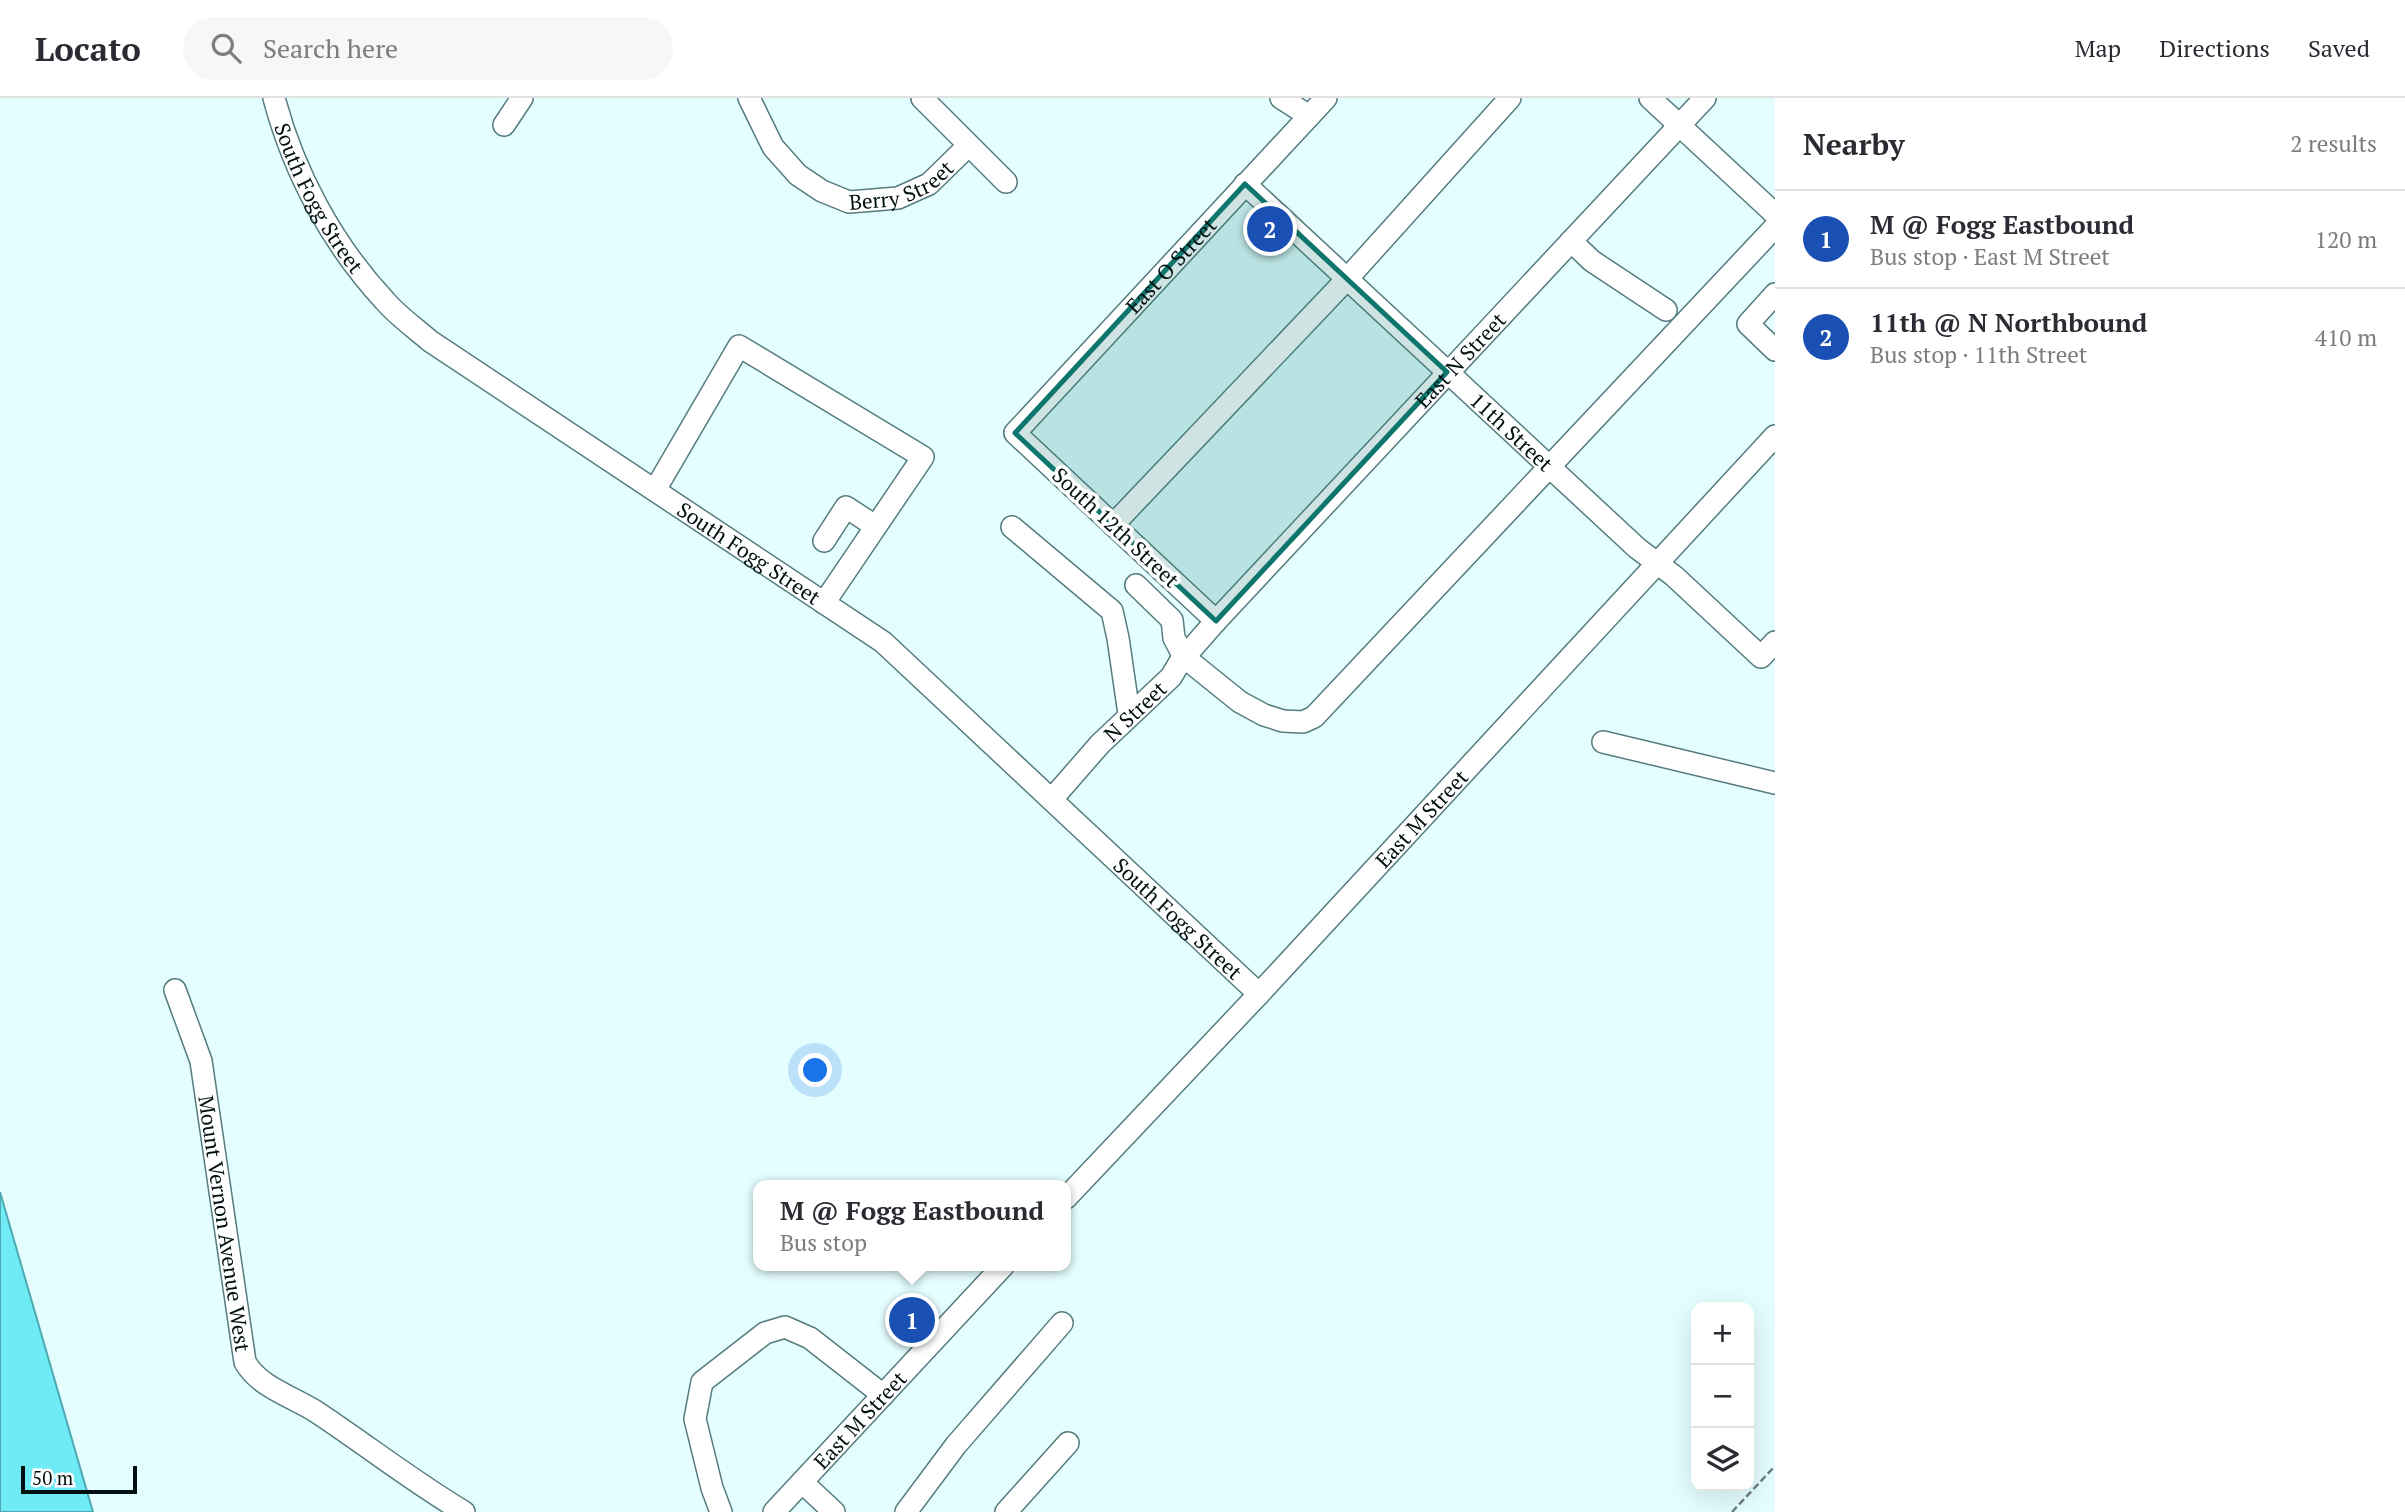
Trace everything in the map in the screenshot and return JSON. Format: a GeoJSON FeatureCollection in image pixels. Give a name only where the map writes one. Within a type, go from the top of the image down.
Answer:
{"type":"FeatureCollection","features":[{"type":"Feature","properties":{"kind":"street","name":"South Fogg Street"},"geometry":{"type":"LineString","coordinates":[[274,98],[296,164],[318,211],[386,302],[430,341],[883,642],[1259,994]]}},
{"type":"Feature","properties":{"kind":"street"},"geometry":{"type":"LineString","coordinates":[[505,125],[522,98]]}},
{"type":"Feature","properties":{"kind":"street","name":"Berry Street"},"geometry":{"type":"LineString","coordinates":[[749,98],[773,147],[798,174],[822,191],[849,202],[898,198],[929,184],[968,146]]}},
{"type":"Feature","properties":{"kind":"street"},"geometry":{"type":"LineString","coordinates":[[922,98],[1006,182]]}},
{"type":"Feature","properties":{"kind":"street"},"geometry":{"type":"LineString","coordinates":[[1281,98],[1309,116]]}},
{"type":"Feature","properties":{"kind":"street","name":"East O Street"},"geometry":{"type":"LineString","coordinates":[[1015,433],[1326,98]]}},
{"type":"Feature","properties":{"kind":"street"},"geometry":{"type":"LineString","coordinates":[[1113,524],[1347,279],[1510,98]]}},
{"type":"Feature","properties":{"kind":"street"},"geometry":{"type":"LineString","coordinates":[[1650,98],[1775,214]]}},
{"type":"Feature","properties":{"kind":"street","name":"East N Street"},"geometry":{"type":"LineString","coordinates":[[1216,621],[1705,98]]}},
{"type":"Feature","properties":{"kind":"street","name":"11th Street"},"geometry":{"type":"LineString","coordinates":[[1245,184],[1549,466],[1761,657],[1772,650]]}},
{"type":"Feature","properties":{"kind":"street"},"geometry":{"type":"LineString","coordinates":[[1136,585],[1172,620],[1174,638],[1184,657],[1240,702],[1264,715],[1294,723],[1314,717],[1775,227]]}},
{"type":"Feature","properties":{"kind":"street"},"geometry":{"type":"LineString","coordinates":[[1571,241],[1592,261],[1666,310]]}},
{"type":"Feature","properties":{"kind":"street"},"geometry":{"type":"LineString","coordinates":[[1775,294],[1748,324],[1775,351]]}},
{"type":"Feature","properties":{"kind":"street"},"geometry":{"type":"LineString","coordinates":[[655,490],[739,346],[923,457],[824,603]]}},
{"type":"Feature","properties":{"kind":"street","name":"South 12th Street"},"geometry":{"type":"LineString","coordinates":[[1015,433],[1216,621]]}},
{"type":"Feature","properties":{"kind":"street","name":"East M Street"},"geometry":{"type":"LineString","coordinates":[[1071,1193],[1259,994],[1775,436]]}},
{"type":"Feature","properties":{"kind":"street"},"geometry":{"type":"LineString","coordinates":[[824,541],[846,507],[875,526]]}},
{"type":"Feature","properties":{"kind":"street"},"geometry":{"type":"LineString","coordinates":[[1012,527],[1112,611],[1129,714]]}},
{"type":"Feature","properties":{"kind":"street"},"geometry":{"type":"LineString","coordinates":[[1112,611],[1155,564]]}},
{"type":"Feature","properties":{"kind":"street"},"geometry":{"type":"LineString","coordinates":[[1172,620],[1193,599]]}},
{"type":"Feature","properties":{"kind":"street","name":"N Street"},"geometry":{"type":"LineString","coordinates":[[1052,799],[1129,714],[1171,677],[1184,657],[1216,621]]}},
{"type":"Feature","properties":{"kind":"street"},"geometry":{"type":"LineString","coordinates":[[1603,742],[1775,783]]}},
{"type":"Feature","properties":{"kind":"street","name":"Mount Vernon Avenue West"},"geometry":{"type":"LineString","coordinates":[[175,989],[201,1060],[245,1362],[251,1374],[313,1410],[429,1491],[464,1512]]}},
{"type":"Feature","properties":{"kind":"street","name":"East M Street"},"geometry":{"type":"LineString","coordinates":[[774,1512],[998,1271]]}},
{"type":"Feature","properties":{"kind":"street"},"geometry":{"type":"LineString","coordinates":[[906,1512],[956,1446],[1062,1323]]}},
{"type":"Feature","properties":{"kind":"street"},"geometry":{"type":"LineString","coordinates":[[721,1512],[712,1488],[695,1419],[702,1382],[765,1333],[785,1326],[810,1338],[883,1395]]}},
{"type":"Feature","properties":{"kind":"street"},"geometry":{"type":"LineString","coordinates":[[1006,1512],[1068,1443]]}},
{"type":"Feature","properties":{"kind":"street"},"geometry":{"type":"LineString","coordinates":[[802,1482],[834,1512]]}},
{"type":"Feature","properties":{"kind":"path"},"geometry":{"type":"LineString","coordinates":[[1732,1512],[1775,1466]]}},
{"type":"Feature","properties":{"kind":"highlighted area"},"geometry":{"type":"Polygon","coordinates":[[[1245,184],[1447,372],[1216,621],[1015,433],[1245,184]]]}},
{"type":"Feature","properties":{"kind":"water"},"geometry":{"type":"Polygon","coordinates":[[[0,1192],[93,1512],[0,1512],[0,1192]]]}},
{"type":"Feature","properties":{"kind":"place","name":"11th @ N Northbound"},"geometry":{"type":"Point","coordinates":[1270,229]}},
{"type":"Feature","properties":{"kind":"place","name":"M @ Fogg Eastbound"},"geometry":{"type":"Point","coordinates":[912,1320]}}]}
